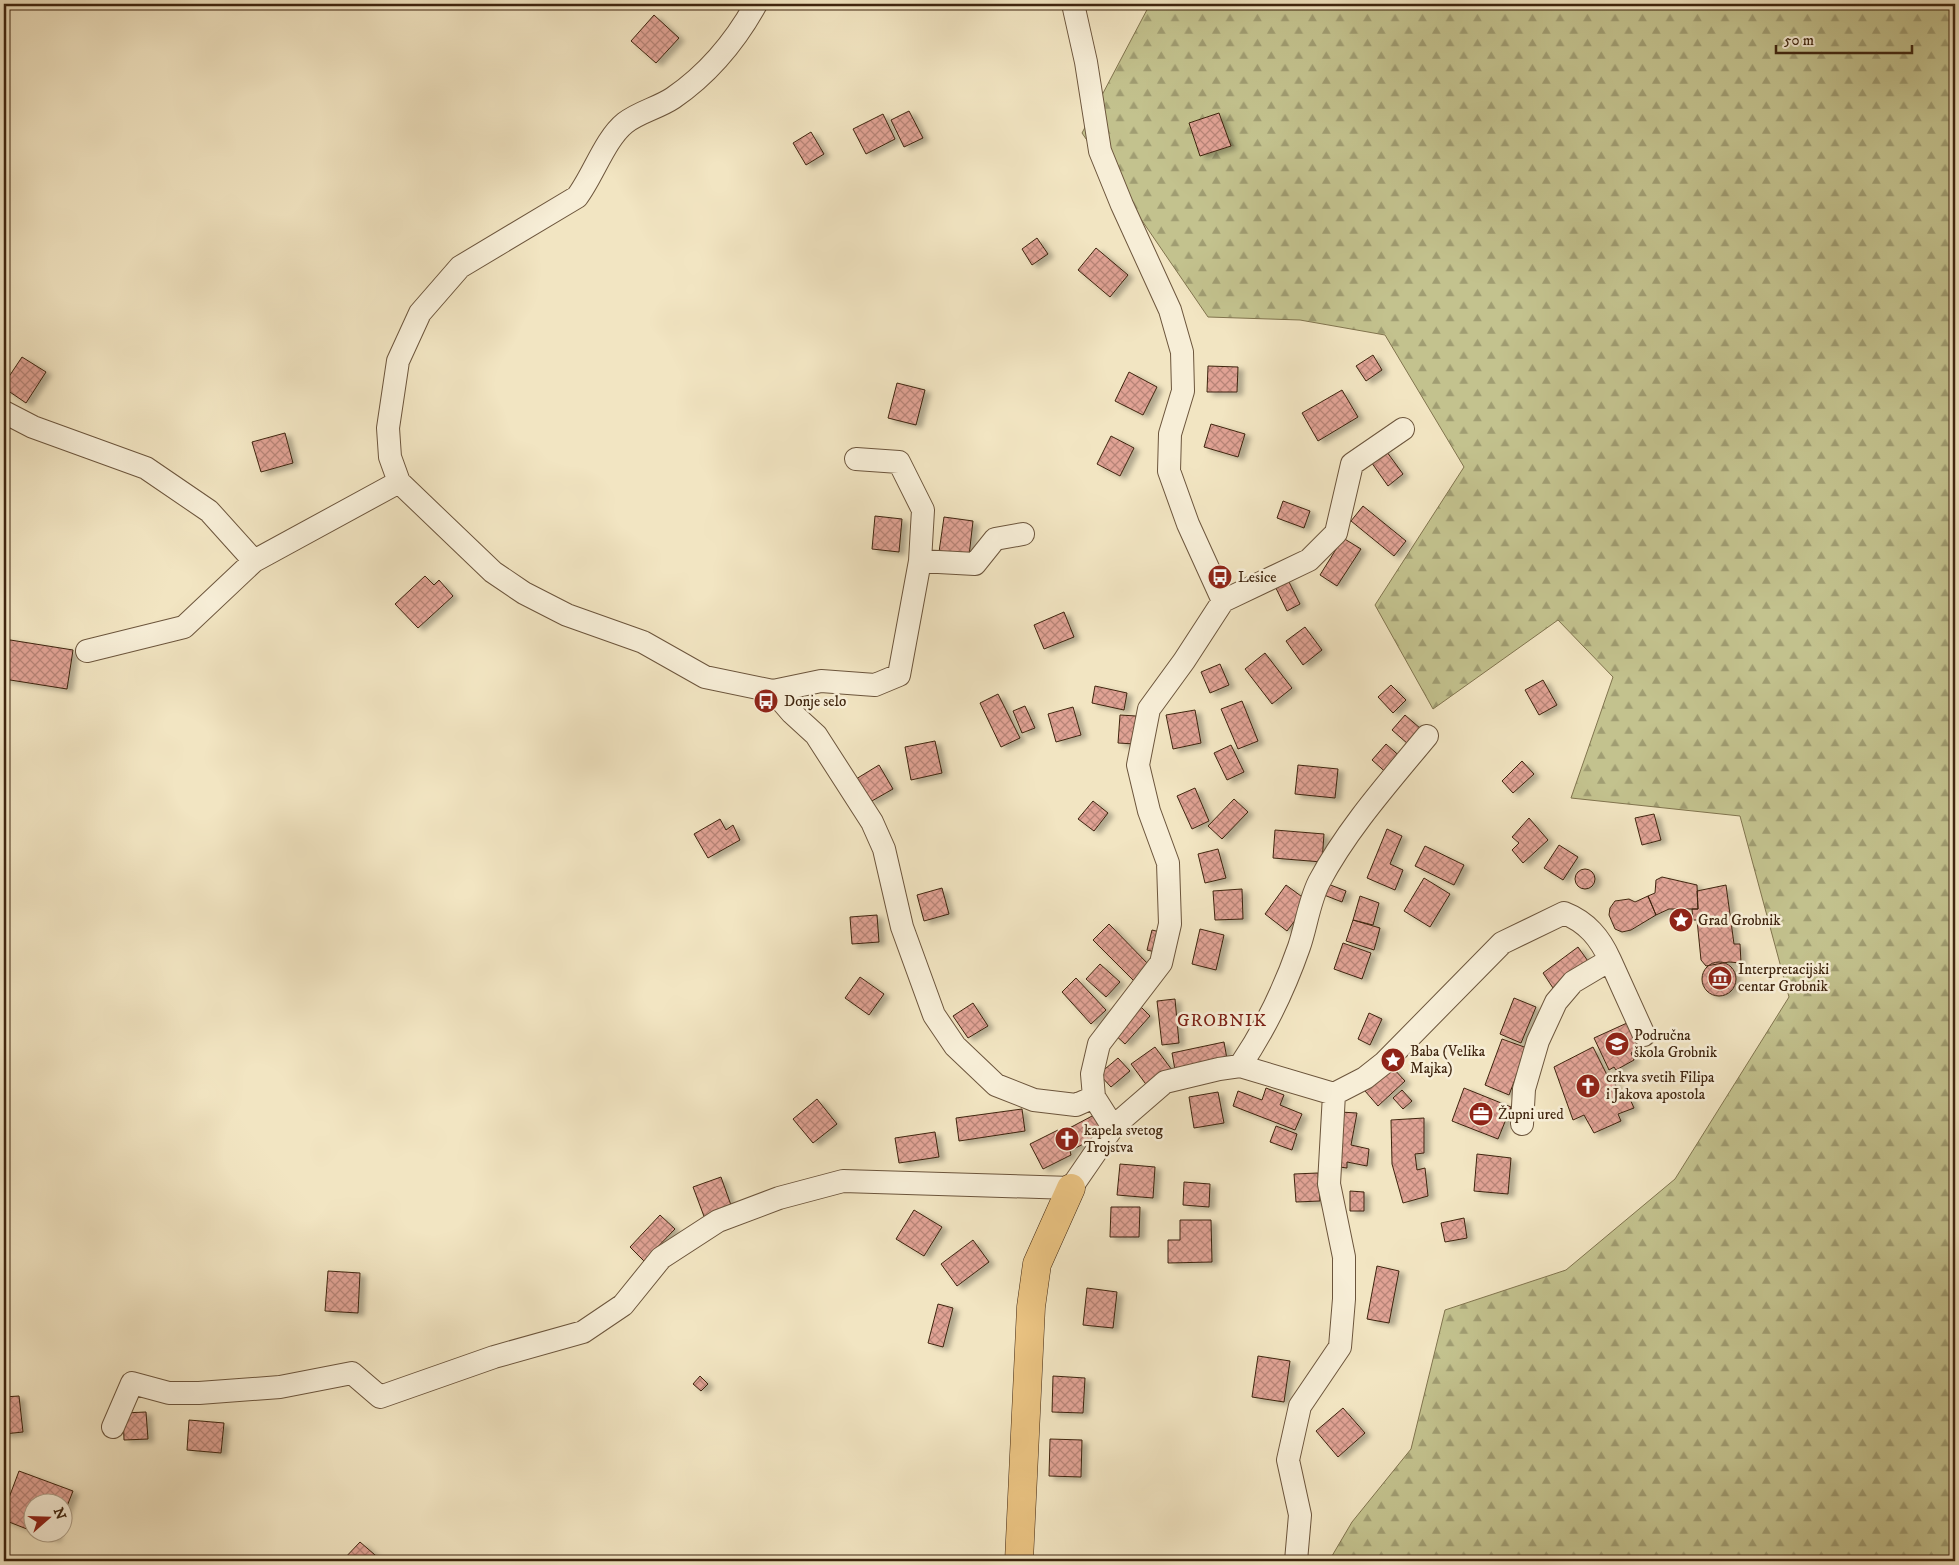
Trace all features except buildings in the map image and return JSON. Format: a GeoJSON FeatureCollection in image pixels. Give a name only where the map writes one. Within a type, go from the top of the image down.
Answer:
{"type":"FeatureCollection","features":[{"type":"Feature","properties":{"kind":"main road"},"geometry":{"type":"LineString","coordinates":[[1019,1561],[1031,1307],[1037,1264],[1071,1188]]}},
{"type":"Feature","properties":{"kind":"street"},"geometry":{"type":"LineString","coordinates":[[756,4],[743,28],[709,68],[672,98],[624,124],[614,136],[588,183],[577,197],[460,267],[420,313],[398,361],[388,428],[390,457],[399,482],[493,572],[524,593],[567,615],[643,642],[705,677],[773,691],[821,681],[875,684],[899,675],[920,561],[922,510],[899,462],[856,458]]}},
{"type":"Feature","properties":{"kind":"street"},"geometry":{"type":"LineString","coordinates":[[1074,4],[1086,62],[1100,151],[1122,205],[1170,310],[1182,352],[1183,391],[1170,434],[1169,471],[1188,524],[1223,601]]}},
{"type":"Feature","properties":{"kind":"street"},"geometry":{"type":"LineString","coordinates":[[4,412],[33,428],[146,468],[209,511],[254,561]]}},
{"type":"Feature","properties":{"kind":"street"},"geometry":{"type":"LineString","coordinates":[[1113,1127],[1094,1097],[1092,1074],[1099,1044],[1161,963],[1170,924],[1168,863],[1149,811],[1138,765],[1149,709],[1184,661],[1223,601],[1309,560],[1336,533],[1352,464],[1403,428]]}},
{"type":"Feature","properties":{"kind":"street"},"geometry":{"type":"LineString","coordinates":[[87,651],[184,627],[254,561],[399,482]]}},
{"type":"Feature","properties":{"kind":"street"},"geometry":{"type":"LineString","coordinates":[[920,561],[975,564],[995,539],[1023,534]]}},
{"type":"Feature","properties":{"kind":"street"},"geometry":{"type":"LineString","coordinates":[[773,691],[792,713],[816,735],[872,822],[884,848],[902,928],[934,1016],[955,1046],[996,1085],[1034,1100],[1076,1105],[1094,1097]]}},
{"type":"Feature","properties":{"kind":"street"},"geometry":{"type":"LineString","coordinates":[[1240,1066],[1260,1037],[1280,998],[1299,947],[1318,883],[1370,804],[1427,736]]}},
{"type":"Feature","properties":{"kind":"street"},"geometry":{"type":"LineString","coordinates":[[113,1426],[132,1383],[170,1393],[199,1393],[280,1387],[352,1373],[380,1397],[494,1356],[583,1332],[623,1305],[661,1258],[718,1220],[779,1198],[843,1181],[1071,1188],[1113,1127],[1165,1082],[1240,1066],[1334,1094],[1365,1078],[1384,1063],[1502,943],[1546,920],[1564,913],[1573,917],[1601,939],[1644,1035]]}},
{"type":"Feature","properties":{"kind":"street"},"geometry":{"type":"LineString","coordinates":[[1522,1124],[1524,1089],[1538,1041],[1556,1002],[1573,982],[1610,960]]}},
{"type":"Feature","properties":{"kind":"street"},"geometry":{"type":"LineString","coordinates":[[1296,1561],[1300,1515],[1288,1460],[1300,1406],[1340,1347],[1344,1299],[1344,1256],[1329,1184],[1334,1094]]}},
{"type":"Feature","properties":{"kind":"green space"},"geometry":{"type":"Polygon","coordinates":[[[1150,4],[1955,4],[1955,1561],[1329,1561],[1352,1522],[1411,1449],[1445,1310],[1566,1270],[1675,1179],[1789,997],[1740,816],[1571,798],[1613,677],[1558,620],[1433,709],[1375,605],[1464,467],[1385,335],[1300,320],[1208,317],[1082,133],[1150,4]]]}},
{"type":"Feature","properties":{"kind":"place","name":"Lesice"},"geometry":{"type":"Point","coordinates":[1220,577]}},
{"type":"Feature","properties":{"kind":"place","name":"Donje selo"},"geometry":{"type":"Point","coordinates":[766,701]}},
{"type":"Feature","properties":{"kind":"place","name":"Grad Grobnik"},"geometry":{"type":"Point","coordinates":[1681,920]}},
{"type":"Feature","properties":{"kind":"place","name":"Interpretacijski centar Grobnik"},"geometry":{"type":"Point","coordinates":[1720,978]}},
{"type":"Feature","properties":{"kind":"place","name":"Područna škola Grobnik"},"geometry":{"type":"Point","coordinates":[1617,1044]}},
{"type":"Feature","properties":{"kind":"place","name":"Baba (Velika Majka)"},"geometry":{"type":"Point","coordinates":[1393,1060]}},
{"type":"Feature","properties":{"kind":"place","name":"crkva svetih Filipa i Jakova apostola"},"geometry":{"type":"Point","coordinates":[1588,1086]}},
{"type":"Feature","properties":{"kind":"place","name":"Župni ured"},"geometry":{"type":"Point","coordinates":[1481,1114]}},
{"type":"Feature","properties":{"kind":"place","name":"kapela svetog Trojstva"},"geometry":{"type":"Point","coordinates":[1067,1139]}},
{"type":"Feature","properties":{"kind":"district","name":"GROBNIK"},"geometry":{"type":"Point","coordinates":[1222,1020]}}]}
